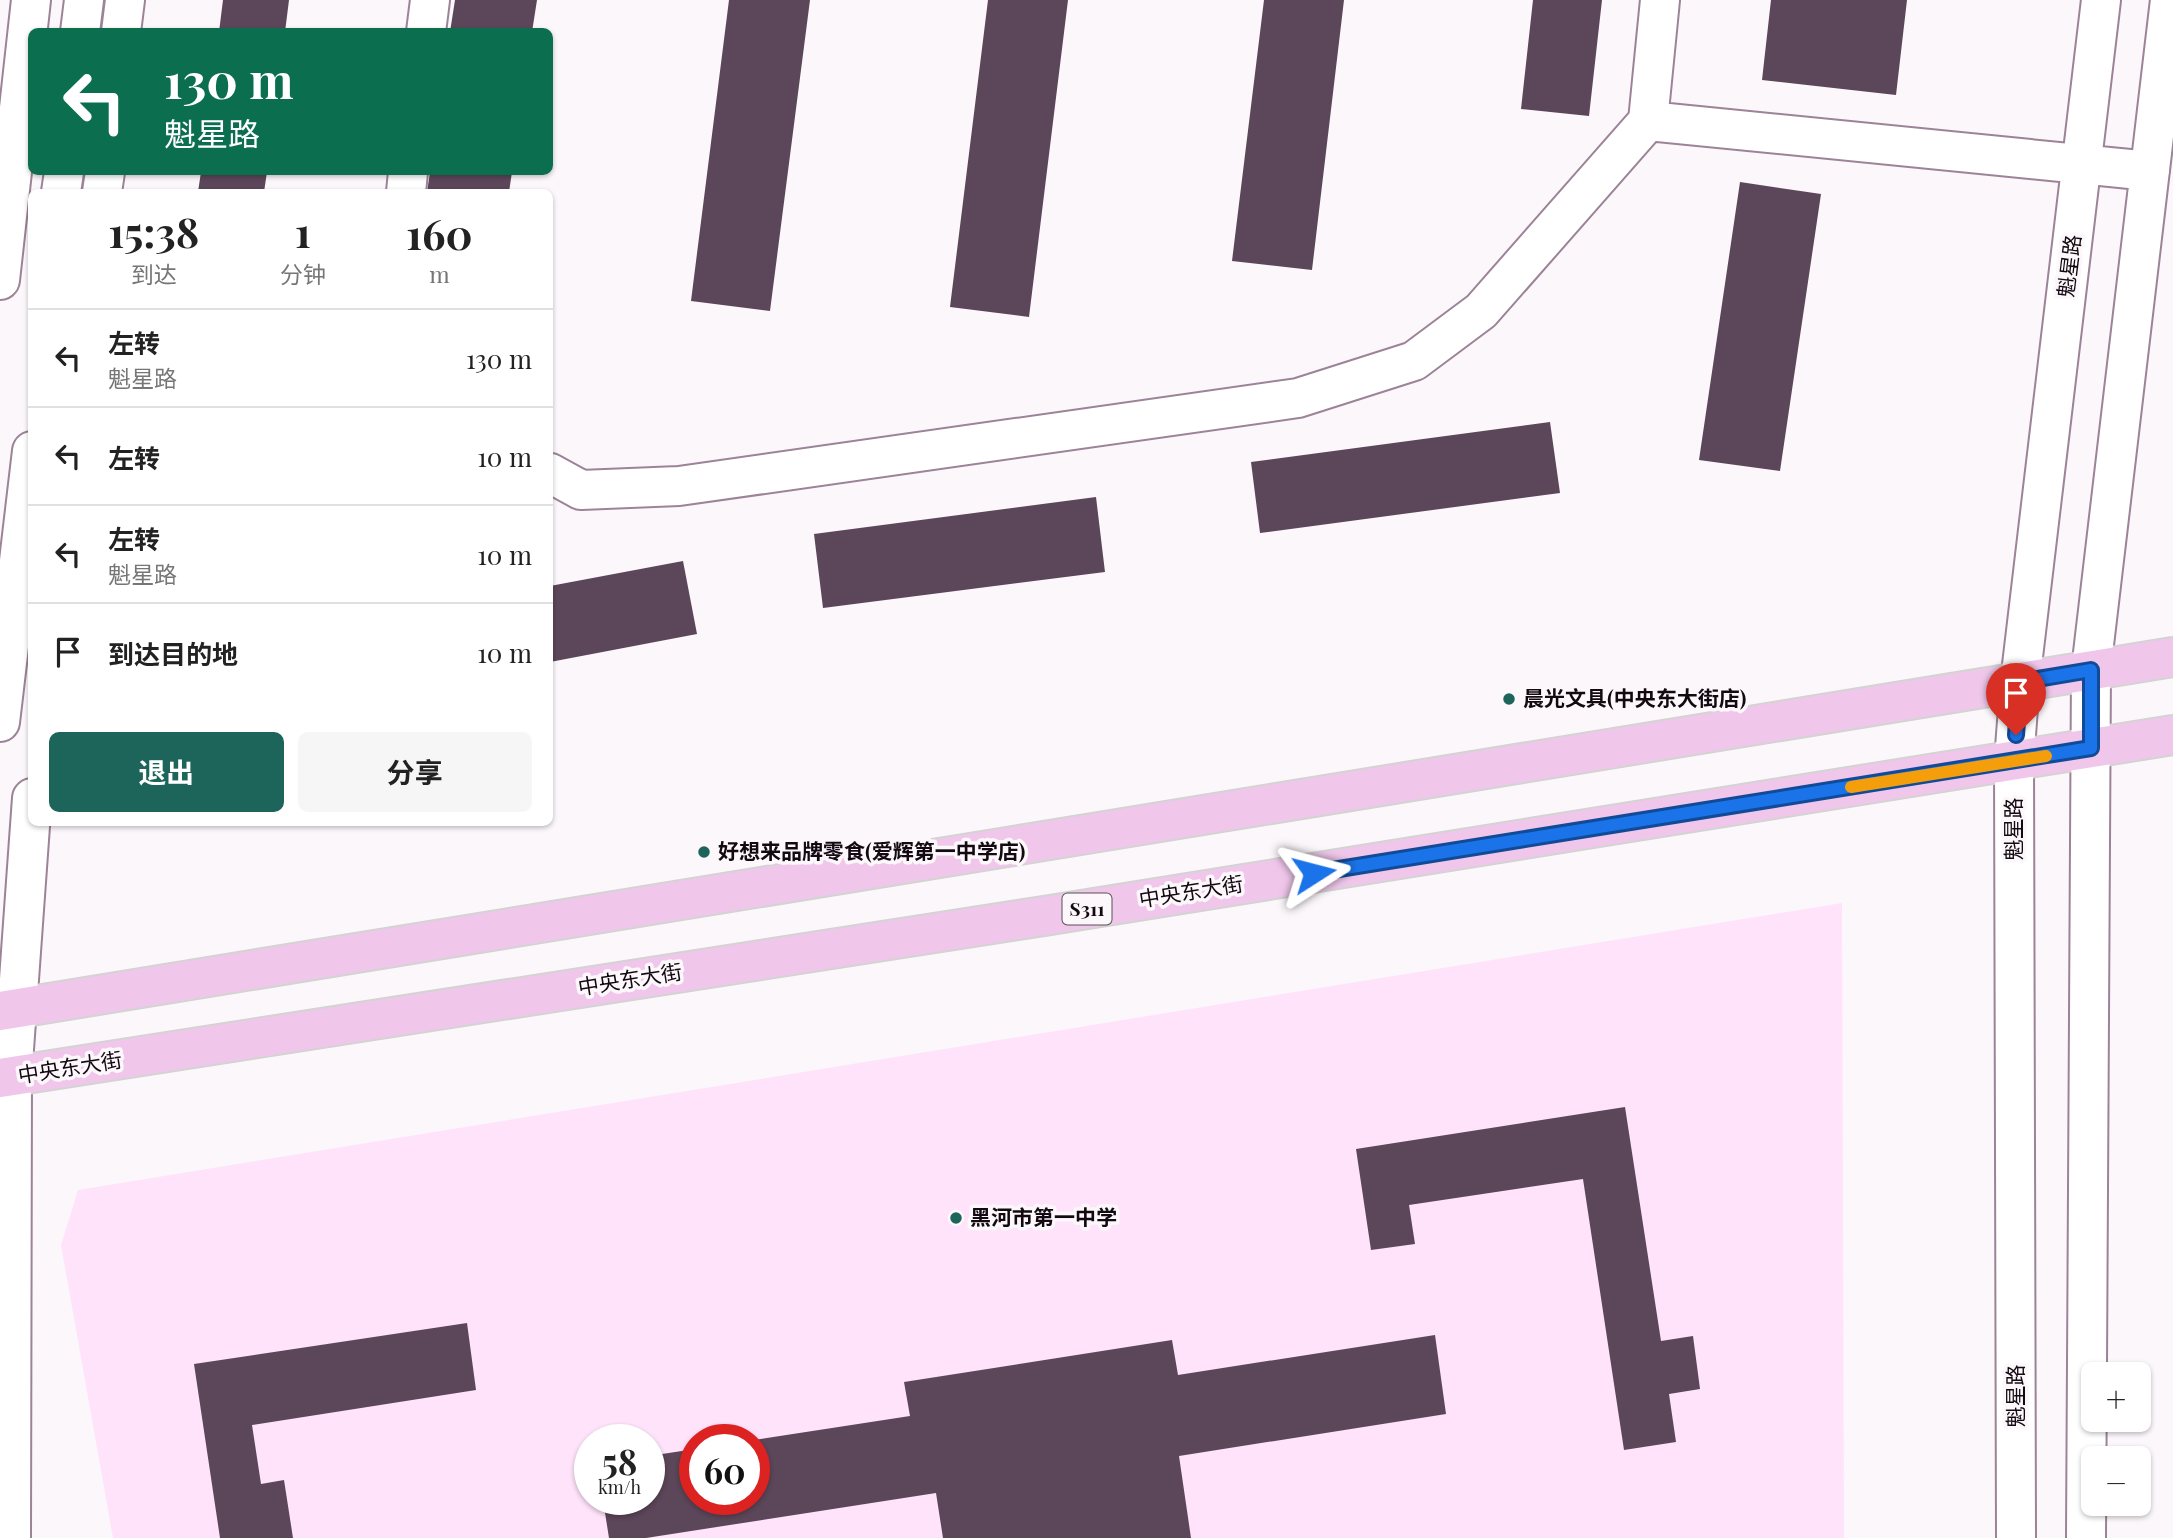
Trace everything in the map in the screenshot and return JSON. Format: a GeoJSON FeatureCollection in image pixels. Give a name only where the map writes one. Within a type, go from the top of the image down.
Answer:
{"type":"FeatureCollection","features":[{"type":"Feature","properties":{"kind":"main road"},"geometry":{"type":"LineString","coordinates":[[8,1010],[2173,657]]}},
{"type":"Feature","properties":{"kind":"main road","name":"中央东大街"},"geometry":{"type":"LineString","coordinates":[[6,1078],[2173,735]]}},
{"type":"Feature","properties":{"kind":"street"},"geometry":{"type":"LineString","coordinates":[[0,280],[31,0]]}},
{"type":"Feature","properties":{"kind":"street"},"geometry":{"type":"LineString","coordinates":[[80,28],[84,0]]}},
{"type":"Feature","properties":{"kind":"street"},"geometry":{"type":"LineString","coordinates":[[122,28],[125,0]]}},
{"type":"Feature","properties":{"kind":"street"},"geometry":{"type":"LineString","coordinates":[[426,28],[430,0]]}},
{"type":"Feature","properties":{"kind":"street"},"geometry":{"type":"LineString","coordinates":[[553,475],[581,490],[679,486],[1298,398],[1414,361],[1480,311],[1648,121],[1660,0]]}},
{"type":"Feature","properties":{"kind":"street","name":"魁星路"},"geometry":{"type":"LineString","coordinates":[[2016,1538],[2014,761],[2020,682],[2101,0]]}},
{"type":"Feature","properties":{"kind":"street"},"geometry":{"type":"LineString","coordinates":[[2086,1538],[2091,670],[2169,0]]}},
{"type":"Feature","properties":{"kind":"street"},"geometry":{"type":"LineString","coordinates":[[1648,121],[2150,171]]}},
{"type":"Feature","properties":{"kind":"street"},"geometry":{"type":"LineString","coordinates":[[0,722],[28,485]]}},
{"type":"Feature","properties":{"kind":"street"},"geometry":{"type":"LineString","coordinates":[[11,1538],[6,1078],[8,1010],[29,826]]}},
{"type":"Feature","properties":{"kind":"shaded area","name":"黑河市第一中学"},"geometry":{"type":"Polygon","coordinates":[[[1842,903],[1844,1538],[113,1538],[61,1245],[78,1190],[1842,903]]]}},
{"type":"Feature","properties":{"kind":"building"},"geometry":{"type":"Polygon","coordinates":[[[223,0],[289,0],[286,28],[220,28],[223,0]]]}},
{"type":"Feature","properties":{"kind":"building"},"geometry":{"type":"Polygon","coordinates":[[[455,0],[537,0],[533,28],[451,28],[455,0]]]}},
{"type":"Feature","properties":{"kind":"building"},"geometry":{"type":"Polygon","coordinates":[[[729,0],[810,0],[770,311],[691,301],[729,0]]]}},
{"type":"Feature","properties":{"kind":"building"},"geometry":{"type":"Polygon","coordinates":[[[988,0],[1068,0],[1029,317],[950,307],[988,0]]]}},
{"type":"Feature","properties":{"kind":"building"},"geometry":{"type":"Polygon","coordinates":[[[1264,0],[1344,0],[1312,270],[1232,261],[1264,0]]]}},
{"type":"Feature","properties":{"kind":"building"},"geometry":{"type":"Polygon","coordinates":[[[1533,0],[1602,0],[1589,116],[1521,109],[1533,0]]]}},
{"type":"Feature","properties":{"kind":"building"},"geometry":{"type":"Polygon","coordinates":[[[1771,0],[1907,0],[1896,95],[1762,80],[1771,0]]]}},
{"type":"Feature","properties":{"kind":"building"},"geometry":{"type":"Polygon","coordinates":[[[201,175],[267,175],[264,189],[198,189],[201,175]]]}},
{"type":"Feature","properties":{"kind":"building"},"geometry":{"type":"Polygon","coordinates":[[[430,175],[512,175],[509,189],[427,189],[430,175]]]}},
{"type":"Feature","properties":{"kind":"building"},"geometry":{"type":"Polygon","coordinates":[[[1740,182],[1821,194],[1780,471],[1699,460],[1740,182]]]}},
{"type":"Feature","properties":{"kind":"building"},"geometry":{"type":"Polygon","coordinates":[[[1550,422],[1560,493],[1260,533],[1251,462],[1550,422]]]}},
{"type":"Feature","properties":{"kind":"building"},"geometry":{"type":"Polygon","coordinates":[[[1096,497],[1105,572],[823,608],[814,534],[1096,497]]]}},
{"type":"Feature","properties":{"kind":"building"},"geometry":{"type":"Polygon","coordinates":[[[683,561],[697,634],[553,661],[553,585],[683,561]]]}},
{"type":"Feature","properties":{"kind":"building"},"geometry":{"type":"Polygon","coordinates":[[[1625,1107],[1661,1341],[1693,1336],[1700,1389],[1669,1394],[1676,1442],[1624,1450],[1583,1179],[1409,1205],[1415,1244],[1371,1250],[1356,1149],[1625,1107]]]}},
{"type":"Feature","properties":{"kind":"building"},"geometry":{"type":"Polygon","coordinates":[[[467,1323],[476,1390],[252,1425],[261,1484],[284,1480],[293,1538],[220,1538],[194,1364],[467,1323]]]}},
{"type":"Feature","properties":{"kind":"building"},"geometry":{"type":"Polygon","coordinates":[[[1435,1335],[1446,1414],[1179,1456],[1191,1538],[943,1538],[936,1493],[646,1538],[609,1538],[605,1515],[665,1515],[665,1454],[679,1451],[679,1515],[770,1515],[770,1438],[910,1416],[904,1382],[1172,1340],[1178,1375],[1435,1335]]]}},
{"type":"Feature","properties":{"kind":"slow traffic"},"geometry":{"type":"LineString","coordinates":[[1851,787],[2046,756]]}},
{"type":"Feature","properties":{"kind":"place","name":"晨光文具(中央东大街店)"},"geometry":{"type":"Point","coordinates":[1509,699]}},
{"type":"Feature","properties":{"kind":"place","name":"好想来品牌零食(爱辉第一中学店)"},"geometry":{"type":"Point","coordinates":[704,852]}},
{"type":"Feature","properties":{"kind":"place","name":"黑河市第一中学"},"geometry":{"type":"Point","coordinates":[956,1218]}},
{"type":"Feature","properties":{"kind":"route"},"geometry":{"type":"LineString","coordinates":[[1314,873],[2091,748],[2091,670],[2020,682],[2016,735]]}}]}
